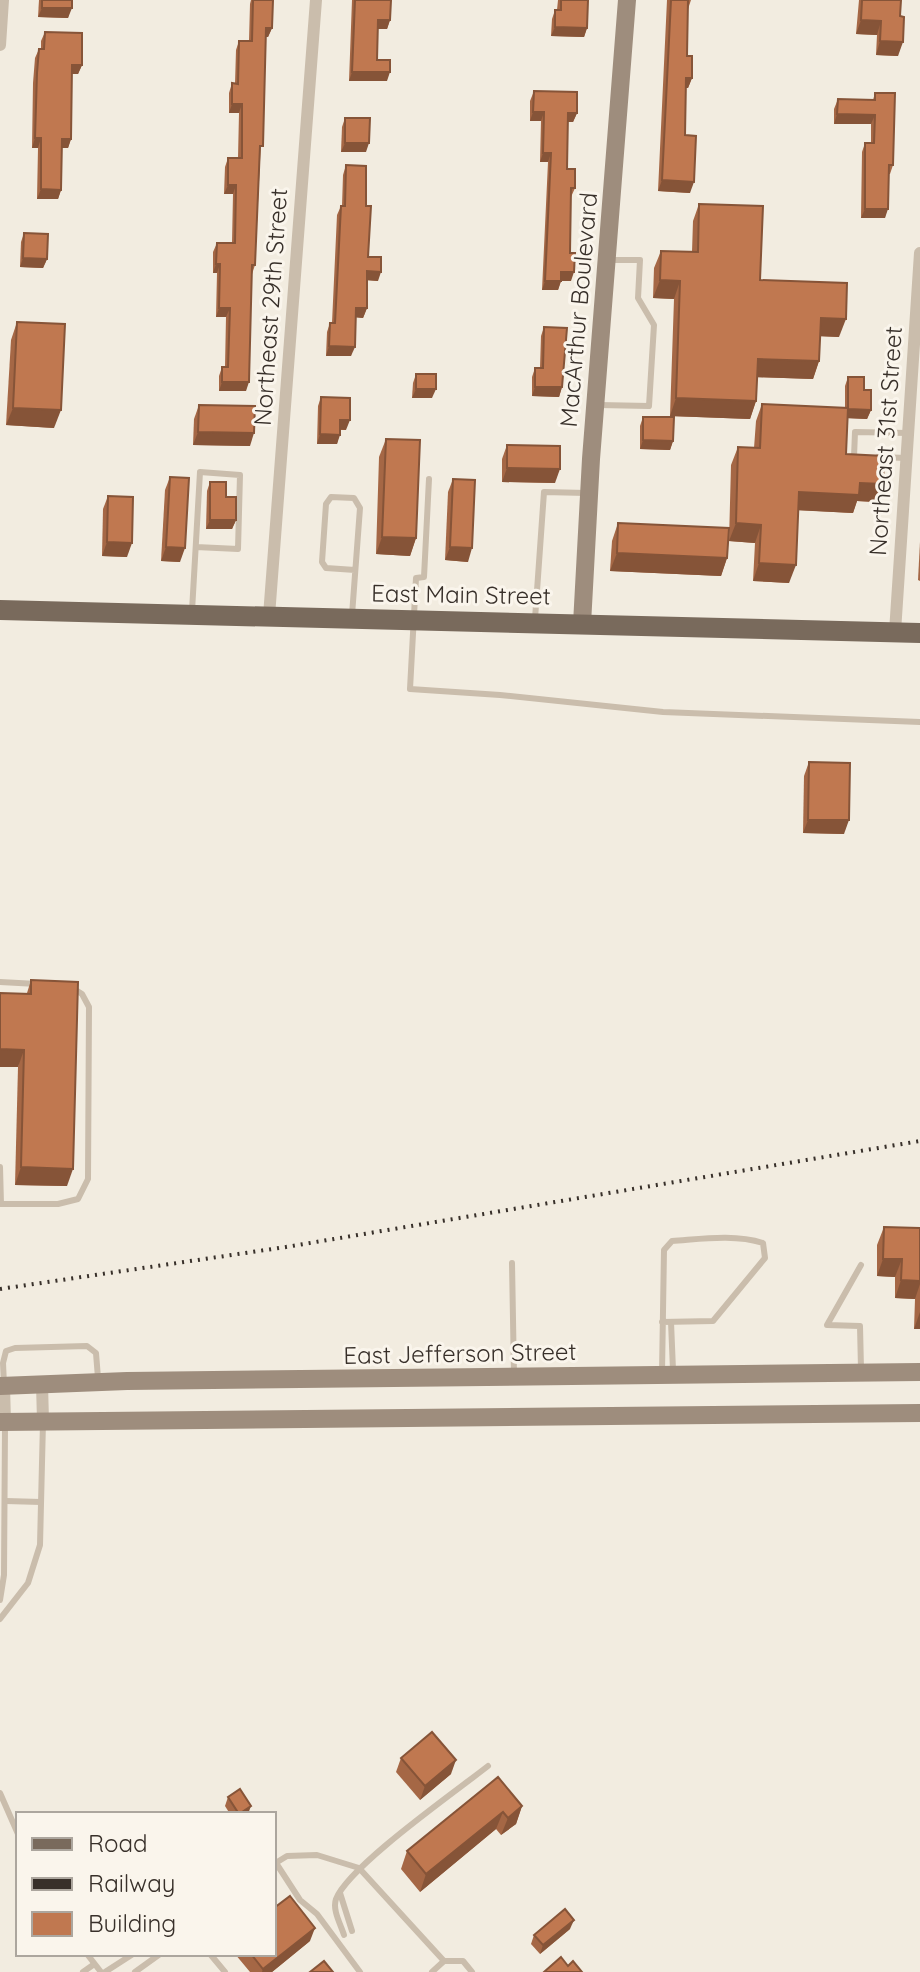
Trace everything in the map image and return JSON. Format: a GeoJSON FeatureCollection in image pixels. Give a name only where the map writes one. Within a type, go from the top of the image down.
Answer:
{"type":"FeatureCollection","features":[{"type":"Feature","properties":{"kind":"main road","name":"MacArthur Boulevard"},"geometry":{"type":"LineString","coordinates":[[582,624],[595,405],[627,0]]}},
{"type":"Feature","properties":{"kind":"main road","name":"East Main Street"},"geometry":{"type":"LineString","coordinates":[[0,610],[920,633]]}},
{"type":"Feature","properties":{"kind":"main road","name":"East Jefferson Street"},"geometry":{"type":"LineString","coordinates":[[2,1386],[98,1382],[920,1372]]}},
{"type":"Feature","properties":{"kind":"main road"},"geometry":{"type":"LineString","coordinates":[[3,1422],[920,1413]]}},
{"type":"Feature","properties":{"kind":"street"},"geometry":{"type":"LineString","coordinates":[[0,45],[3,0]]}},
{"type":"Feature","properties":{"kind":"street","name":"Northeast 29th Street"},"geometry":{"type":"LineString","coordinates":[[269,616],[316,0]]}},
{"type":"Feature","properties":{"kind":"street","name":"Northeast 31st Street"},"geometry":{"type":"LineString","coordinates":[[895,632],[920,253]]}},
{"type":"Feature","properties":{"kind":"street"},"geometry":{"type":"LineString","coordinates":[[42,1384],[43,1421]]}},
{"type":"Feature","properties":{"kind":"street"},"geometry":{"type":"LineString","coordinates":[[2,1386],[3,1422]]}},
{"type":"Feature","properties":{"kind":"lane"},"geometry":{"type":"LineString","coordinates":[[595,405],[649,406],[654,325],[638,298],[640,260],[607,260]]}},
{"type":"Feature","properties":{"kind":"lane"},"geometry":{"type":"LineString","coordinates":[[907,458],[854,457],[855,432],[908,433]]}},
{"type":"Feature","properties":{"kind":"lane"},"geometry":{"type":"LineString","coordinates":[[192,615],[200,472],[240,475],[238,549],[196,547]]}},
{"type":"Feature","properties":{"kind":"lane"},"geometry":{"type":"LineString","coordinates":[[429,479],[424,577],[416,578],[410,689],[663,712],[920,722]]}},
{"type":"Feature","properties":{"kind":"lane"},"geometry":{"type":"LineString","coordinates":[[534,623],[544,492],[589,493]]}},
{"type":"Feature","properties":{"kind":"lane"},"geometry":{"type":"LineString","coordinates":[[351,619],[355,570],[360,508],[354,498],[331,497],[326,504],[322,562],[326,568],[355,570]]}},
{"type":"Feature","properties":{"kind":"lane"},"geometry":{"type":"LineString","coordinates":[[0,982],[40,984]]}},
{"type":"Feature","properties":{"kind":"lane"},"geometry":{"type":"LineString","coordinates":[[0,1167],[0,1204],[58,1204],[78,1199],[88,1179],[89,1007],[82,994],[67,985]]}},
{"type":"Feature","properties":{"kind":"lane"},"geometry":{"type":"LineString","coordinates":[[662,1322],[713,1321],[765,1258],[763,1243],[745,1237],[672,1241],[664,1250],[662,1322],[667,1374]]}},
{"type":"Feature","properties":{"kind":"lane"},"geometry":{"type":"LineString","coordinates":[[512,1263],[514,1378]]}},
{"type":"Feature","properties":{"kind":"lane"},"geometry":{"type":"LineString","coordinates":[[860,1373],[860,1326],[827,1325],[861,1265]]}},
{"type":"Feature","properties":{"kind":"lane"},"geometry":{"type":"LineString","coordinates":[[667,1374],[671,1322]]}},
{"type":"Feature","properties":{"kind":"lane"},"geometry":{"type":"LineString","coordinates":[[2,1386],[4,1356],[6,1351],[15,1348],[87,1346],[96,1353],[98,1382]]}},
{"type":"Feature","properties":{"kind":"lane"},"geometry":{"type":"LineString","coordinates":[[0,1619],[28,1583],[40,1545],[43,1421]]}},
{"type":"Feature","properties":{"kind":"lane"},"geometry":{"type":"LineString","coordinates":[[0,1600],[4,1575],[6,1501],[3,1422]]}},
{"type":"Feature","properties":{"kind":"lane"},"geometry":{"type":"LineString","coordinates":[[6,1501],[41,1502]]}},
{"type":"Feature","properties":{"kind":"lane"},"geometry":{"type":"LineString","coordinates":[[344,1935],[334,1906],[359,1868],[488,1766]]}},
{"type":"Feature","properties":{"kind":"lane"},"geometry":{"type":"LineString","coordinates":[[0,1796],[16,1830]]}},
{"type":"Feature","properties":{"kind":"lane"},"geometry":{"type":"LineString","coordinates":[[276,1863],[287,1856],[317,1855],[359,1868],[444,1961]]}},
{"type":"Feature","properties":{"kind":"lane"},"geometry":{"type":"LineString","coordinates":[[276,1865],[300,1900],[317,1914],[360,1972]]}},
{"type":"Feature","properties":{"kind":"lane"},"geometry":{"type":"LineString","coordinates":[[340,1893],[352,1931]]}},
{"type":"Feature","properties":{"kind":"lane"},"geometry":{"type":"LineString","coordinates":[[88,1956],[93,1965],[103,1972],[130,1956]]}},
{"type":"Feature","properties":{"kind":"lane"},"geometry":{"type":"LineString","coordinates":[[135,1972],[157,1956]]}},
{"type":"Feature","properties":{"kind":"lane"},"geometry":{"type":"LineString","coordinates":[[212,1956],[225,1972]]}},
{"type":"Feature","properties":{"kind":"lane"},"geometry":{"type":"LineString","coordinates":[[432,1972],[444,1961],[463,1961],[472,1972]]}},
{"type":"Feature","properties":{"kind":"lane"},"geometry":{"type":"LineString","coordinates":[[83,1972],[93,1965]]}},
{"type":"Feature","properties":{"kind":"building"},"geometry":{"type":"Polygon","coordinates":[[[42,0],[72,0],[72,8],[42,8],[42,0]]]}},
{"type":"Feature","properties":{"kind":"building"},"geometry":{"type":"Polygon","coordinates":[[[253,0],[273,0],[272,28],[266,28],[263,146],[260,146],[255,265],[252,265],[249,382],[222,382],[222,367],[228,367],[230,308],[219,308],[217,243],[235,243],[236,185],[228,185],[228,158],[242,158],[242,104],[232,104],[232,83],[238,84],[239,41],[252,41],[253,0]]]}},
{"type":"Feature","properties":{"kind":"building"},"geometry":{"type":"Polygon","coordinates":[[[355,0],[391,0],[390,20],[378,20],[377,60],[390,60],[390,72],[352,72],[355,0]]]}},
{"type":"Feature","properties":{"kind":"building"},"geometry":{"type":"Polygon","coordinates":[[[561,0],[588,0],[587,28],[555,27],[555,10],[561,10],[561,0]]]}},
{"type":"Feature","properties":{"kind":"building"},"geometry":{"type":"Polygon","coordinates":[[[671,0],[688,0],[687,56],[692,56],[692,78],[686,78],[685,135],[696,136],[694,182],[662,180],[671,0]]]}},
{"type":"Feature","properties":{"kind":"building"},"geometry":{"type":"Polygon","coordinates":[[[862,0],[901,0],[903,42],[880,41],[881,21],[861,20],[862,0]]]}},
{"type":"Feature","properties":{"kind":"building"},"geometry":{"type":"Polygon","coordinates":[[[45,32],[82,33],[82,65],[72,65],[71,139],[62,139],[61,190],[41,189],[41,138],[35,138],[39,49],[44,49],[45,32]]]}},
{"type":"Feature","properties":{"kind":"building"},"geometry":{"type":"Polygon","coordinates":[[[534,91],[577,92],[577,113],[568,113],[567,169],[575,169],[575,188],[571,188],[570,253],[575,253],[574,272],[561,272],[561,281],[545,281],[551,153],[543,153],[544,112],[533,112],[534,91]]]}},
{"type":"Feature","properties":{"kind":"building"},"geometry":{"type":"Polygon","coordinates":[[[875,93],[895,93],[888,209],[865,209],[865,143],[874,143],[875,115],[837,114],[838,99],[875,100],[875,93]]]}},
{"type":"Feature","properties":{"kind":"building"},"geometry":{"type":"Polygon","coordinates":[[[345,118],[370,118],[369,143],[345,143],[345,118]]]}},
{"type":"Feature","properties":{"kind":"building"},"geometry":{"type":"Polygon","coordinates":[[[346,165],[366,166],[366,206],[371,206],[368,257],[381,257],[381,272],[367,271],[367,308],[356,308],[355,347],[329,346],[330,323],[335,323],[346,165]]]}},
{"type":"Feature","properties":{"kind":"building"},"geometry":{"type":"Polygon","coordinates":[[[699,204],[763,206],[760,280],[847,283],[846,319],[821,318],[819,361],[758,359],[756,401],[676,398],[680,281],[660,280],[661,251],[698,252],[699,204]]]}},
{"type":"Feature","properties":{"kind":"building"},"geometry":{"type":"Polygon","coordinates":[[[24,233],[48,234],[47,259],[23,258],[24,233]]]}},
{"type":"Feature","properties":{"kind":"building"},"geometry":{"type":"Polygon","coordinates":[[[17,322],[65,324],[61,410],[13,408],[17,322]]]}},
{"type":"Feature","properties":{"kind":"building"},"geometry":{"type":"Polygon","coordinates":[[[544,327],[567,328],[562,387],[535,387],[535,368],[543,368],[544,327]]]}},
{"type":"Feature","properties":{"kind":"building"},"geometry":{"type":"Polygon","coordinates":[[[416,374],[436,374],[436,389],[416,389],[416,374]]]}},
{"type":"Feature","properties":{"kind":"building"},"geometry":{"type":"Polygon","coordinates":[[[848,377],[864,377],[864,390],[871,390],[871,410],[848,409],[848,377]]]}},
{"type":"Feature","properties":{"kind":"building"},"geometry":{"type":"Polygon","coordinates":[[[321,397],[350,398],[350,420],[340,420],[340,435],[320,434],[321,397]]]}},
{"type":"Feature","properties":{"kind":"building"},"geometry":{"type":"Polygon","coordinates":[[[762,404],[848,408],[846,454],[884,456],[883,484],[860,483],[859,495],[799,492],[796,565],[759,563],[761,525],[736,523],[738,447],[760,448],[762,404]]]}},
{"type":"Feature","properties":{"kind":"building"},"geometry":{"type":"Polygon","coordinates":[[[199,405],[255,406],[254,433],[198,432],[199,405]]]}},
{"type":"Feature","properties":{"kind":"building"},"geometry":{"type":"Polygon","coordinates":[[[643,417],[674,417],[673,441],[643,440],[643,417]]]}},
{"type":"Feature","properties":{"kind":"building"},"geometry":{"type":"Polygon","coordinates":[[[386,439],[420,440],[416,538],[382,537],[386,439]]]}},
{"type":"Feature","properties":{"kind":"building"},"geometry":{"type":"Polygon","coordinates":[[[507,445],[560,446],[560,469],[507,468],[507,445]]]}},
{"type":"Feature","properties":{"kind":"building"},"geometry":{"type":"Polygon","coordinates":[[[170,477],[189,478],[185,548],[166,547],[170,477]]]}},
{"type":"Feature","properties":{"kind":"building"},"geometry":{"type":"Polygon","coordinates":[[[453,479],[475,480],[472,548],[450,547],[453,479]]]}},
{"type":"Feature","properties":{"kind":"building"},"geometry":{"type":"Polygon","coordinates":[[[210,482],[226,482],[226,497],[236,497],[236,520],[210,520],[210,482]]]}},
{"type":"Feature","properties":{"kind":"building"},"geometry":{"type":"Polygon","coordinates":[[[108,496],[133,497],[132,543],[107,542],[108,496]]]}},
{"type":"Feature","properties":{"kind":"building"},"geometry":{"type":"Polygon","coordinates":[[[618,523],[729,528],[727,558],[617,553],[618,523]]]}},
{"type":"Feature","properties":{"kind":"building"},"geometry":{"type":"Polygon","coordinates":[[[809,762],[850,763],[849,820],[808,820],[809,762]]]}},
{"type":"Feature","properties":{"kind":"building"},"geometry":{"type":"Polygon","coordinates":[[[31,980],[78,982],[73,1169],[21,1167],[24,1050],[0,1049],[0,993],[31,994],[31,980]]]}},
{"type":"Feature","properties":{"kind":"building"},"geometry":{"type":"Polygon","coordinates":[[[884,1227],[920,1228],[920,1281],[901,1280],[902,1259],[883,1259],[884,1227]]]}},
{"type":"Feature","properties":{"kind":"building"},"geometry":{"type":"Polygon","coordinates":[[[432,1732],[456,1760],[425,1786],[401,1758],[432,1732]]]}},
{"type":"Feature","properties":{"kind":"building"},"geometry":{"type":"Polygon","coordinates":[[[498,1777],[522,1806],[508,1818],[503,1812],[426,1874],[407,1851],[498,1777]]]}},
{"type":"Feature","properties":{"kind":"building"},"geometry":{"type":"Polygon","coordinates":[[[240,1789],[251,1806],[238,1812],[228,1797],[240,1789]]]}},
{"type":"Feature","properties":{"kind":"building"},"geometry":{"type":"Polygon","coordinates":[[[290,1896],[315,1928],[263,1969],[253,1956],[276,1956],[276,1906],[290,1896]]]}},
{"type":"Feature","properties":{"kind":"building"},"geometry":{"type":"Polygon","coordinates":[[[565,1909],[574,1920],[543,1945],[534,1935],[565,1909]]]}},
{"type":"Feature","properties":{"kind":"building"},"geometry":{"type":"Polygon","coordinates":[[[561,1957],[568,1966],[573,1961],[582,1972],[544,1972],[561,1957]]]}},
{"type":"Feature","properties":{"kind":"building"},"geometry":{"type":"Polygon","coordinates":[[[324,1961],[333,1972],[310,1972],[324,1961]]]}},
{"type":"Feature","properties":{"kind":"railway"},"geometry":{"type":"LineString","coordinates":[[0,1289],[286,1247],[920,1141]]}}]}
